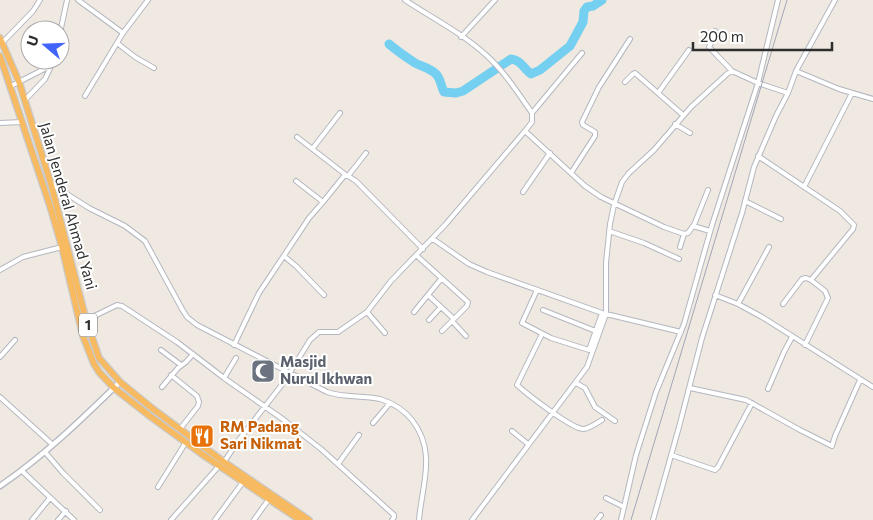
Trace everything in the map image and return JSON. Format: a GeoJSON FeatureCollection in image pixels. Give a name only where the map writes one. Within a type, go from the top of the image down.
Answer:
{"type":"FeatureCollection","features":[{"type":"Feature","properties":{"kind":"highway","name":"Jalan Jenderal Ahmad Yani"},"geometry":{"type":"LineString","coordinates":[[2,40],[19,82],[51,184],[86,320],[99,358],[120,382],[222,464],[309,520]]}},
{"type":"Feature","properties":{"kind":"highway","name":"1"},"geometry":{"type":"LineString","coordinates":[[0,56],[62,247],[88,350],[99,372],[114,388],[186,442],[222,464],[243,482],[300,520]]}},
{"type":"Feature","properties":{"kind":"street"},"geometry":{"type":"LineString","coordinates":[[2,40],[33,11],[40,0]]}},
{"type":"Feature","properties":{"kind":"street"},"geometry":{"type":"LineString","coordinates":[[63,20],[67,0]]}},
{"type":"Feature","properties":{"kind":"street"},"geometry":{"type":"LineString","coordinates":[[78,0],[123,33]]}},
{"type":"Feature","properties":{"kind":"street"},"geometry":{"type":"LineString","coordinates":[[85,96],[116,43],[148,0]]}},
{"type":"Feature","properties":{"kind":"street"},"geometry":{"type":"LineString","coordinates":[[171,520],[222,464],[275,394],[316,334],[338,332],[367,312],[392,281],[433,239],[532,122],[532,113],[498,67],[486,55],[405,0]]}},
{"type":"Feature","properties":{"kind":"street"},"geometry":{"type":"LineString","coordinates":[[461,37],[495,0]]}},
{"type":"Feature","properties":{"kind":"street"},"geometry":{"type":"LineString","coordinates":[[621,520],[634,461],[656,392],[681,332],[710,231],[758,83],[778,0]]}},
{"type":"Feature","properties":{"kind":"street"},"geometry":{"type":"LineString","coordinates":[[653,520],[702,338],[758,156],[788,93],[790,83],[819,26],[835,0]]}},
{"type":"Feature","properties":{"kind":"street"},"geometry":{"type":"LineString","coordinates":[[715,30],[714,38],[708,46],[732,71],[758,83],[788,93]]}},
{"type":"Feature","properties":{"kind":"street"},"geometry":{"type":"LineString","coordinates":[[571,173],[596,136],[595,132],[583,126],[582,122],[599,87],[630,39]]}},
{"type":"Feature","properties":{"kind":"street"},"geometry":{"type":"LineString","coordinates":[[116,43],[154,68]]}},
{"type":"Feature","properties":{"kind":"street"},"geometry":{"type":"LineString","coordinates":[[658,93],[689,50]]}},
{"type":"Feature","properties":{"kind":"street"},"geometry":{"type":"LineString","coordinates":[[532,113],[582,53]]}},
{"type":"Feature","properties":{"kind":"street"},"geometry":{"type":"LineString","coordinates":[[10,86],[42,70]]}},
{"type":"Feature","properties":{"kind":"street"},"geometry":{"type":"LineString","coordinates":[[25,100],[45,79],[50,70]]}},
{"type":"Feature","properties":{"kind":"street"},"geometry":{"type":"LineString","coordinates":[[472,520],[587,367],[604,314],[609,231],[614,204],[620,188],[629,173],[654,150],[683,115],[714,85],[732,71]]}},
{"type":"Feature","properties":{"kind":"street"},"geometry":{"type":"LineString","coordinates":[[796,71],[852,93],[873,99]]}},
{"type":"Feature","properties":{"kind":"street"},"geometry":{"type":"LineString","coordinates":[[625,82],[634,73],[683,115]]}},
{"type":"Feature","properties":{"kind":"street"},"geometry":{"type":"LineString","coordinates":[[804,187],[852,93]]}},
{"type":"Feature","properties":{"kind":"street"},"geometry":{"type":"LineString","coordinates":[[313,148],[340,113]]}},
{"type":"Feature","properties":{"kind":"street"},"geometry":{"type":"LineString","coordinates":[[0,123],[22,122]]}},
{"type":"Feature","properties":{"kind":"street"},"geometry":{"type":"LineString","coordinates":[[675,124],[690,133]]}},
{"type":"Feature","properties":{"kind":"street"},"geometry":{"type":"LineString","coordinates":[[525,132],[592,191],[614,204],[684,234],[688,233],[694,225],[708,190]]}},
{"type":"Feature","properties":{"kind":"street"},"geometry":{"type":"LineString","coordinates":[[297,137],[356,181],[423,249]]}},
{"type":"Feature","properties":{"kind":"street"},"geometry":{"type":"LineString","coordinates":[[234,345],[251,308],[309,218],[366,153]]}},
{"type":"Feature","properties":{"kind":"street"},"geometry":{"type":"LineString","coordinates":[[523,192],[550,153]]}},
{"type":"Feature","properties":{"kind":"street"},"geometry":{"type":"LineString","coordinates":[[758,156],[852,222],[854,227],[810,280]]}},
{"type":"Feature","properties":{"kind":"street"},"geometry":{"type":"LineString","coordinates":[[296,180],[323,202]]}},
{"type":"Feature","properties":{"kind":"street"},"geometry":{"type":"LineString","coordinates":[[51,184],[89,208],[125,226],[145,241],[187,317],[197,325],[336,395],[370,397],[401,408],[410,417],[425,442],[427,470],[419,520]]}},
{"type":"Feature","properties":{"kind":"street"},"geometry":{"type":"LineString","coordinates":[[745,201],[781,219]]}},
{"type":"Feature","properties":{"kind":"street"},"geometry":{"type":"LineString","coordinates":[[694,225],[710,231]]}},
{"type":"Feature","properties":{"kind":"street"},"geometry":{"type":"LineString","coordinates":[[609,231],[644,243],[679,259]]}},
{"type":"Feature","properties":{"kind":"street"},"geometry":{"type":"LineString","coordinates":[[680,247],[684,234]]}},
{"type":"Feature","properties":{"kind":"street"},"geometry":{"type":"LineString","coordinates":[[433,239],[478,269],[604,314],[681,332]]}},
{"type":"Feature","properties":{"kind":"street"},"geometry":{"type":"LineString","coordinates":[[0,270],[23,257],[62,247]]}},
{"type":"Feature","properties":{"kind":"street"},"geometry":{"type":"LineString","coordinates":[[738,304],[770,247]]}},
{"type":"Feature","properties":{"kind":"street"},"geometry":{"type":"LineString","coordinates":[[416,255],[468,302],[467,306],[442,331]]}},
{"type":"Feature","properties":{"kind":"street"},"geometry":{"type":"LineString","coordinates":[[284,256],[324,295]]}},
{"type":"Feature","properties":{"kind":"street"},"geometry":{"type":"LineString","coordinates":[[414,312],[441,279]]}},
{"type":"Feature","properties":{"kind":"street"},"geometry":{"type":"LineString","coordinates":[[783,304],[802,279],[810,280],[825,291],[828,298],[805,345]]}},
{"type":"Feature","properties":{"kind":"street"},"geometry":{"type":"LineString","coordinates":[[537,290],[522,323],[542,334],[591,350]]}},
{"type":"Feature","properties":{"kind":"street"},"geometry":{"type":"LineString","coordinates":[[428,295],[466,336]]}},
{"type":"Feature","properties":{"kind":"street"},"geometry":{"type":"LineString","coordinates":[[715,296],[738,304],[873,387]]}},
{"type":"Feature","properties":{"kind":"street"},"geometry":{"type":"LineString","coordinates":[[86,320],[119,304],[193,354],[284,420],[338,464],[394,515],[392,520]]}},
{"type":"Feature","properties":{"kind":"street"},"geometry":{"type":"LineString","coordinates":[[429,320],[441,307]]}},
{"type":"Feature","properties":{"kind":"street"},"geometry":{"type":"LineString","coordinates":[[543,310],[598,332]]}},
{"type":"Feature","properties":{"kind":"street"},"geometry":{"type":"LineString","coordinates":[[367,312],[385,333]]}},
{"type":"Feature","properties":{"kind":"street"},"geometry":{"type":"LineString","coordinates":[[542,334],[517,384],[553,412],[581,428],[587,428],[602,420]]}},
{"type":"Feature","properties":{"kind":"street"},"geometry":{"type":"LineString","coordinates":[[768,389],[792,337]]}},
{"type":"Feature","properties":{"kind":"street"},"geometry":{"type":"LineString","coordinates":[[0,357],[15,340]]}},
{"type":"Feature","properties":{"kind":"street"},"geometry":{"type":"LineString","coordinates":[[161,350],[181,365]]}},
{"type":"Feature","properties":{"kind":"street"},"geometry":{"type":"LineString","coordinates":[[162,387],[171,375],[193,354]]}},
{"type":"Feature","properties":{"kind":"street"},"geometry":{"type":"LineString","coordinates":[[224,378],[236,358]]}},
{"type":"Feature","properties":{"kind":"street"},"geometry":{"type":"LineString","coordinates":[[171,375],[197,396],[199,402],[180,429]]}},
{"type":"Feature","properties":{"kind":"street"},"geometry":{"type":"LineString","coordinates":[[690,388],[740,397],[832,446],[860,380]]}},
{"type":"Feature","properties":{"kind":"street"},"geometry":{"type":"LineString","coordinates":[[0,486],[45,452],[120,382]]}},
{"type":"Feature","properties":{"kind":"street"},"geometry":{"type":"LineString","coordinates":[[576,383],[585,388],[595,408],[615,421]]}},
{"type":"Feature","properties":{"kind":"street"},"geometry":{"type":"LineString","coordinates":[[0,398],[53,445]]}},
{"type":"Feature","properties":{"kind":"street"},"geometry":{"type":"LineString","coordinates":[[373,423],[390,403]]}},
{"type":"Feature","properties":{"kind":"street"},"geometry":{"type":"LineString","coordinates":[[671,455],[715,470],[752,403]]}},
{"type":"Feature","properties":{"kind":"street"},"geometry":{"type":"LineString","coordinates":[[512,431],[528,444]]}},
{"type":"Feature","properties":{"kind":"street"},"geometry":{"type":"LineString","coordinates":[[338,464],[359,435]]}},
{"type":"Feature","properties":{"kind":"street"},"geometry":{"type":"LineString","coordinates":[[158,487],[186,442]]}},
{"type":"Feature","properties":{"kind":"street"},"geometry":{"type":"LineString","coordinates":[[45,452],[100,510]]}},
{"type":"Feature","properties":{"kind":"street"},"geometry":{"type":"LineString","coordinates":[[22,471],[74,520]]}},
{"type":"Feature","properties":{"kind":"street"},"geometry":{"type":"LineString","coordinates":[[215,520],[243,482]]}},
{"type":"Feature","properties":{"kind":"street"},"geometry":{"type":"LineString","coordinates":[[32,520],[50,498]]}},
{"type":"Feature","properties":{"kind":"street"},"geometry":{"type":"LineString","coordinates":[[606,498],[624,507]]}},
{"type":"Feature","properties":{"kind":"street"},"geometry":{"type":"LineString","coordinates":[[254,520],[268,499]]}},
{"type":"Feature","properties":{"kind":"street"},"geometry":{"type":"LineString","coordinates":[[58,520],[66,511]]}},
{"type":"Feature","properties":{"kind":"street"},"geometry":{"type":"LineString","coordinates":[[597,520],[601,515]]}},
{"type":"Feature","properties":{"kind":"waterway"},"geometry":{"type":"LineString","coordinates":[[389,44],[415,63],[434,72],[439,78],[444,92],[456,93],[463,91],[511,59],[520,63],[531,74],[540,70],[570,46],[583,22],[584,11],[587,7],[593,6],[602,0]]}},
{"type":"Feature","properties":{"kind":"railway"},"geometry":{"type":"LineString","coordinates":[[631,520],[787,0]]}},
{"type":"Feature","properties":{"kind":"place","name":"Masjid Nurul Ikhwan"},"geometry":{"type":"Point","coordinates":[263,371]}},
{"type":"Feature","properties":{"kind":"place","name":"RM Padang Sari Nikmat"},"geometry":{"type":"Point","coordinates":[202,436]}}]}
